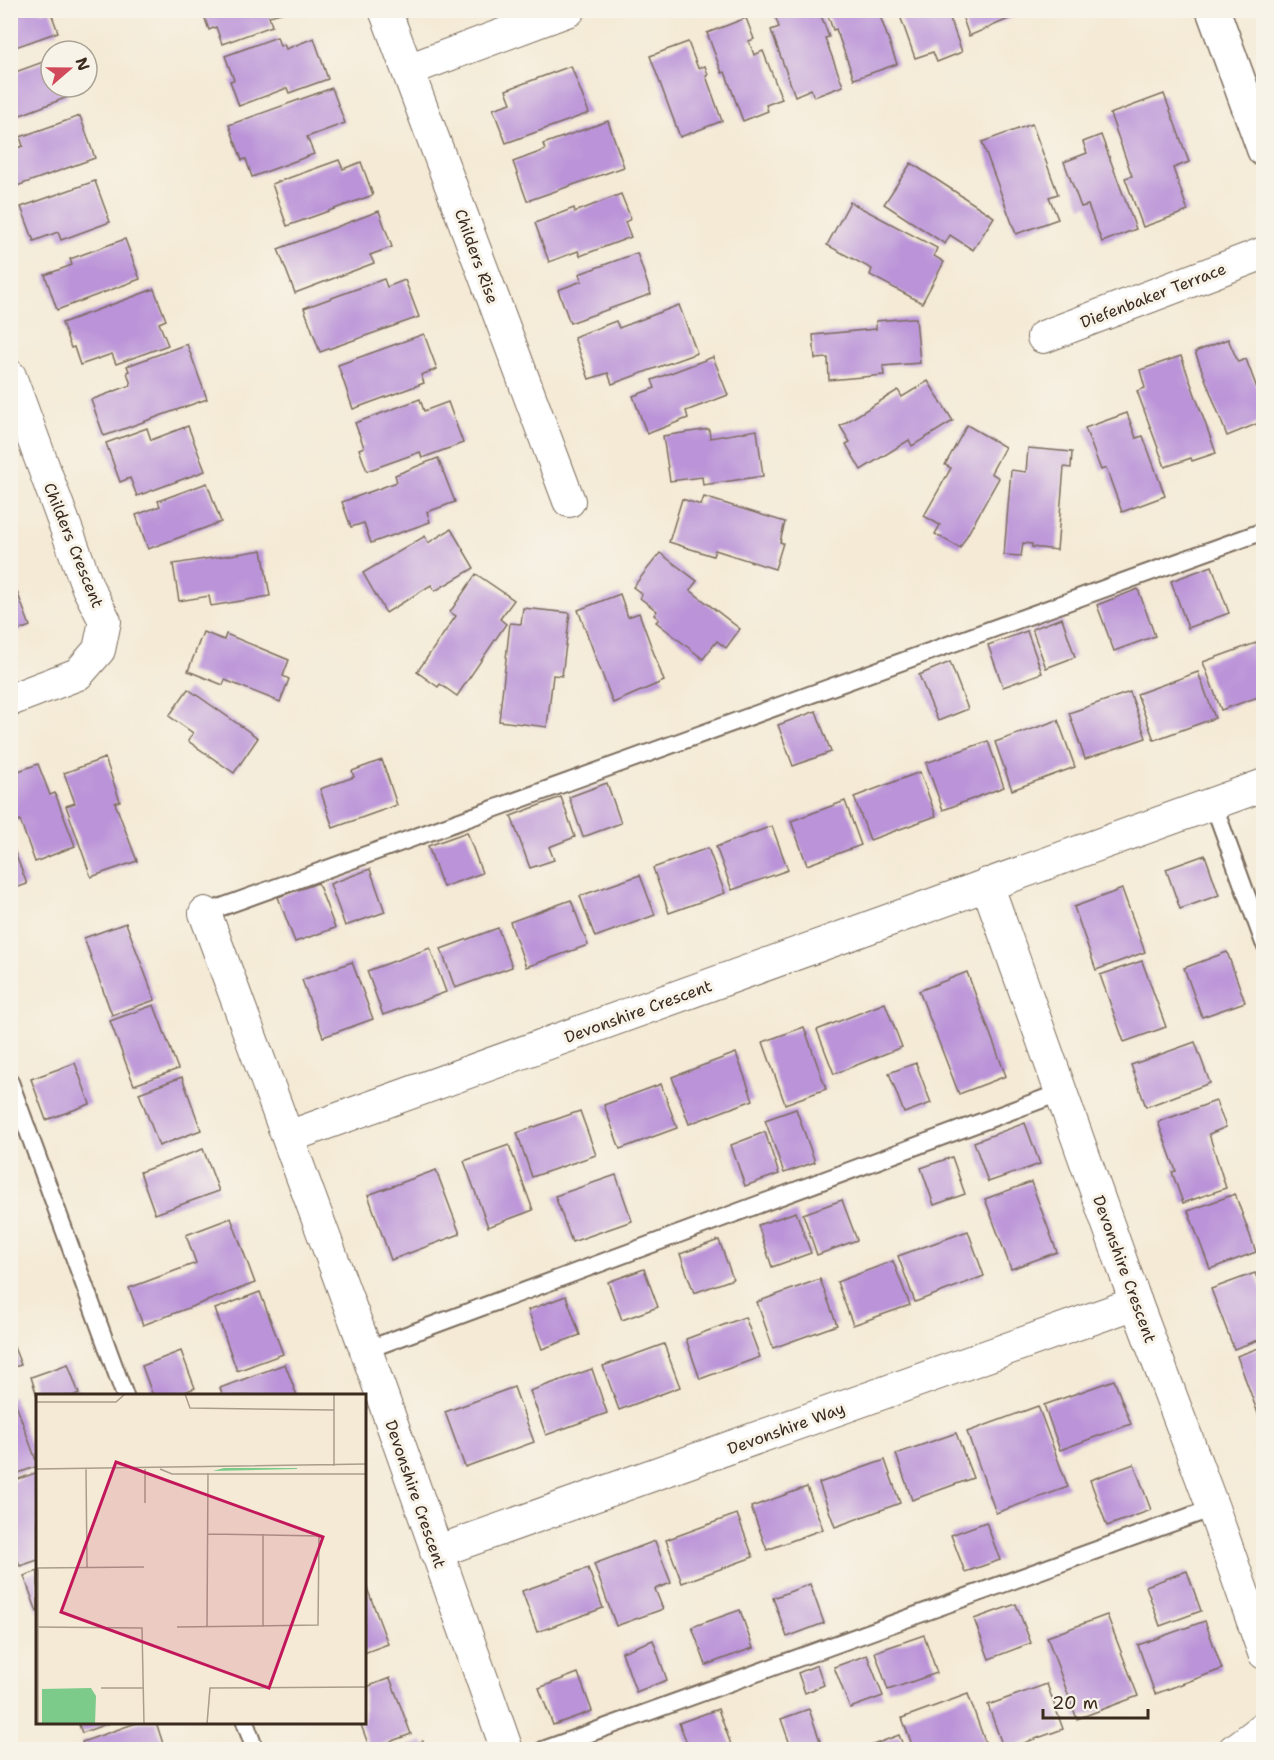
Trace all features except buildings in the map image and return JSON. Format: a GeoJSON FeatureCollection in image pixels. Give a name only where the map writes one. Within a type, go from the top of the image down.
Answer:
{"type":"FeatureCollection","features":[{"type":"Feature","properties":{"kind":"street","name":"Childers Rise"},"geometry":{"type":"LineString","coordinates":[[386,10],[569,501]]}},
{"type":"Feature","properties":{"kind":"street"},"geometry":{"type":"LineString","coordinates":[[408,70],[569,10]]}},
{"type":"Feature","properties":{"kind":"street"},"geometry":{"type":"LineString","coordinates":[[1213,10],[1263,150]]}},
{"type":"Feature","properties":{"kind":"street","name":"Diefenbaker Terrace"},"geometry":{"type":"LineString","coordinates":[[1043,337],[1263,253]]}},
{"type":"Feature","properties":{"kind":"street","name":"Childers Crescent"},"geometry":{"type":"LineString","coordinates":[[10,376],[88,588],[105,621],[99,650],[78,674],[10,700]]}},
{"type":"Feature","properties":{"kind":"street","name":"Devonshire Crescent"},"geometry":{"type":"LineString","coordinates":[[288,1137],[1263,785]]}},
{"type":"Feature","properties":{"kind":"street","name":"Devonshire Crescent"},"geometry":{"type":"LineString","coordinates":[[987,884],[1136,1303],[1213,1508],[1263,1653]]}},
{"type":"Feature","properties":{"kind":"street","name":"Devonshire Crescent"},"geometry":{"type":"LineString","coordinates":[[205,913],[366,1350],[507,1749]]}},
{"type":"Feature","properties":{"kind":"street","name":"Devonshire Way"},"geometry":{"type":"LineString","coordinates":[[436,1552],[1136,1303]]}},
{"type":"Feature","properties":{"kind":"street"},"geometry":{"type":"LineString","coordinates":[[1233,1749],[1239,1747],[1263,1728]]}},
{"type":"Feature","properties":{"kind":"lane"},"geometry":{"type":"LineString","coordinates":[[205,913],[1263,531]]}},
{"type":"Feature","properties":{"kind":"lane"},"geometry":{"type":"LineString","coordinates":[[1213,803],[1263,943]]}},
{"type":"Feature","properties":{"kind":"lane"},"geometry":{"type":"LineString","coordinates":[[10,1082],[125,1394]]}},
{"type":"Feature","properties":{"kind":"lane"},"geometry":{"type":"LineString","coordinates":[[366,1350],[1062,1092]]}},
{"type":"Feature","properties":{"kind":"lane"},"geometry":{"type":"LineString","coordinates":[[543,1749],[1213,1508]]}},
{"type":"Feature","properties":{"kind":"lane"},"geometry":{"type":"LineString","coordinates":[[246,1724],[255,1749]]}}]}
